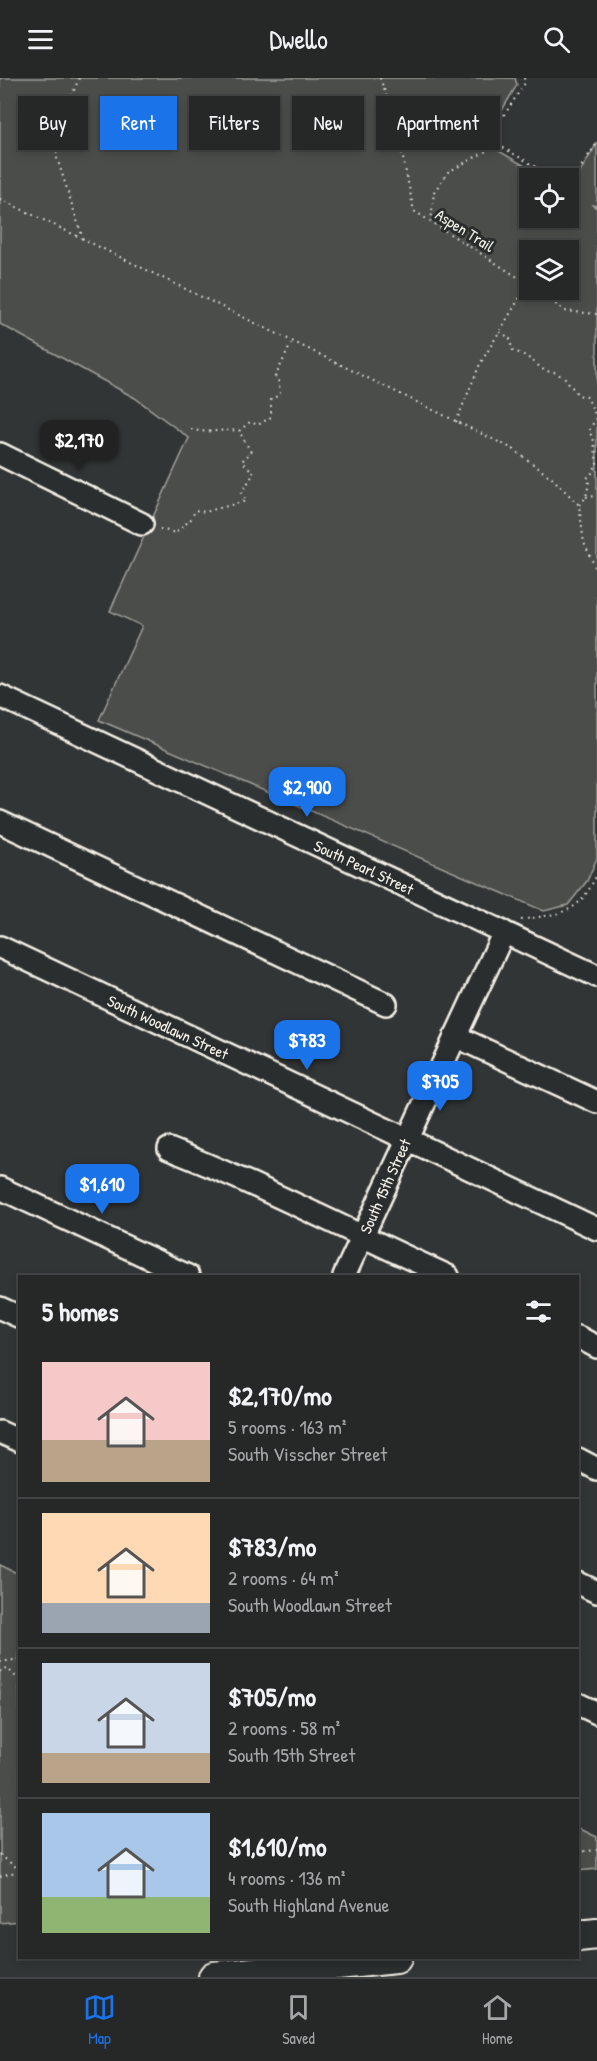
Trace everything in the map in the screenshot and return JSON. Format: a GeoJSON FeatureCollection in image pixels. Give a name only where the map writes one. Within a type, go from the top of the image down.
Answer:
{"type":"FeatureCollection","features":[{"type":"Feature","properties":{"kind":"highway"},"geometry":{"type":"LineString","coordinates":[[579,1936],[597,1934]]}},
{"type":"Feature","properties":{"kind":"highway"},"geometry":{"type":"LineString","coordinates":[[214,1977],[386,1959]]}},
{"type":"Feature","properties":{"kind":"street"},"geometry":{"type":"LineString","coordinates":[[0,454],[142,524]]}},
{"type":"Feature","properties":{"kind":"street","name":"South Pearl Street"},"geometry":{"type":"LineString","coordinates":[[0,696],[597,976]]}},
{"type":"Feature","properties":{"kind":"street"},"geometry":{"type":"LineString","coordinates":[[0,822],[387,1004]]}},
{"type":"Feature","properties":{"kind":"street","name":"South 15th Street"},"geometry":{"type":"LineString","coordinates":[[344,1275],[504,932]]}},
{"type":"Feature","properties":{"kind":"street","name":"South Woodlawn Street"},"geometry":{"type":"LineString","coordinates":[[0,947],[597,1229]]}},
{"type":"Feature","properties":{"kind":"street"},"geometry":{"type":"LineString","coordinates":[[455,1036],[597,1102]]}},
{"type":"Feature","properties":{"kind":"street"},"geometry":{"type":"LineString","coordinates":[[169,1149],[294,1203],[362,1238],[446,1275]]}},
{"type":"Feature","properties":{"kind":"street"},"geometry":{"type":"LineString","coordinates":[[0,1188],[186,1275]]}},
{"type":"Feature","properties":{"kind":"street"},"geometry":{"type":"LineString","coordinates":[[0,1308],[18,1316]]}},
{"type":"Feature","properties":{"kind":"street"},"geometry":{"type":"LineString","coordinates":[[579,1338],[597,1347]]}},
{"type":"Feature","properties":{"kind":"street"},"geometry":{"type":"LineString","coordinates":[[0,1432],[18,1440]]}},
{"type":"Feature","properties":{"kind":"street"},"geometry":{"type":"LineString","coordinates":[[579,1459],[597,1468]]}},
{"type":"Feature","properties":{"kind":"street"},"geometry":{"type":"LineString","coordinates":[[579,1583],[597,1592]]}},
{"type":"Feature","properties":{"kind":"street"},"geometry":{"type":"LineString","coordinates":[[579,1704],[597,1713]]}},
{"type":"Feature","properties":{"kind":"path"},"geometry":{"type":"LineString","coordinates":[[79,78],[57,133],[57,158],[83,239]]}},
{"type":"Feature","properties":{"kind":"path","name":"Aspen Trail"},"geometry":{"type":"LineString","coordinates":[[380,78],[395,120],[414,212],[519,278]]}},
{"type":"Feature","properties":{"kind":"path"},"geometry":{"type":"LineString","coordinates":[[500,121],[525,83],[524,78]]}},
{"type":"Feature","properties":{"kind":"path"},"geometry":{"type":"LineString","coordinates":[[579,170],[597,143]]}},
{"type":"Feature","properties":{"kind":"path"},"geometry":{"type":"LineString","coordinates":[[500,145],[538,168]]}},
{"type":"Feature","properties":{"kind":"path"},"geometry":{"type":"LineString","coordinates":[[431,222],[434,192],[448,172],[488,150]]}},
{"type":"Feature","properties":{"kind":"path"},"geometry":{"type":"LineString","coordinates":[[0,199],[513,449],[553,479],[579,505],[585,543],[597,570]]}},
{"type":"Feature","properties":{"kind":"path"},"geometry":{"type":"LineString","coordinates":[[456,422],[480,364],[519,300]]}},
{"type":"Feature","properties":{"kind":"path"},"geometry":{"type":"LineString","coordinates":[[550,300],[565,311],[597,314]]}},
{"type":"Feature","properties":{"kind":"path"},"geometry":{"type":"LineString","coordinates":[[500,332],[510,338],[512,350],[526,356],[544,371],[565,378],[578,395],[587,397],[596,418],[589,431],[594,441],[597,464],[591,476],[587,478],[589,483],[586,497],[579,505]]}},
{"type":"Feature","properties":{"kind":"path"},"geometry":{"type":"LineString","coordinates":[[239,431],[250,423],[258,425],[271,417],[271,400],[280,394],[279,382],[275,377],[292,342]]}},
{"type":"Feature","properties":{"kind":"path"},"geometry":{"type":"LineString","coordinates":[[142,524],[176,533],[192,518],[195,510],[205,512],[246,501],[242,492],[254,473],[242,461],[252,452],[239,431],[229,429],[206,434],[191,429]]}},
{"type":"Feature","properties":{"kind":"path"},"geometry":{"type":"LineString","coordinates":[[586,497],[597,496]]}},
{"type":"Feature","properties":{"kind":"path"},"geometry":{"type":"LineString","coordinates":[[521,920],[573,909],[587,895],[597,874]]}},
{"type":"Feature","properties":{"kind":"path"},"geometry":{"type":"LineString","coordinates":[[0,1662],[18,1659]]}},
{"type":"Feature","properties":{"kind":"path"},"geometry":{"type":"LineString","coordinates":[[0,1671],[7,1668],[18,1679]]}},
{"type":"Feature","properties":{"kind":"path"},"geometry":{"type":"LineString","coordinates":[[579,1852],[597,1850]]}},
{"type":"Feature","properties":{"kind":"path"},"geometry":{"type":"LineString","coordinates":[[0,1855],[18,1869]]}},
{"type":"Feature","properties":{"kind":"path"},"geometry":{"type":"LineString","coordinates":[[0,1878],[18,1872]]}},
{"type":"Feature","properties":{"kind":"shaded area"},"geometry":{"type":"Polygon","coordinates":[[[0,78],[515,78],[517,85],[500,114],[500,96],[376,96],[376,150],[497,150],[528,168],[519,168],[519,228],[579,228],[579,174],[597,143],[597,206],[592,205],[597,208],[597,858],[587,881],[568,905],[544,911],[99,720],[142,626],[110,611],[189,438],[135,398],[0,324],[0,78]]]}},
{"type":"Feature","properties":{"kind":"shaded area"},"geometry":{"type":"Polygon","coordinates":[[[0,1565],[18,1574],[18,1921],[0,1923],[0,1565]]]}},
{"type":"Feature","properties":{"kind":"shaded area"},"geometry":{"type":"Polygon","coordinates":[[[579,1828],[597,1837],[597,1869],[579,1871],[579,1828]]]}}]}
